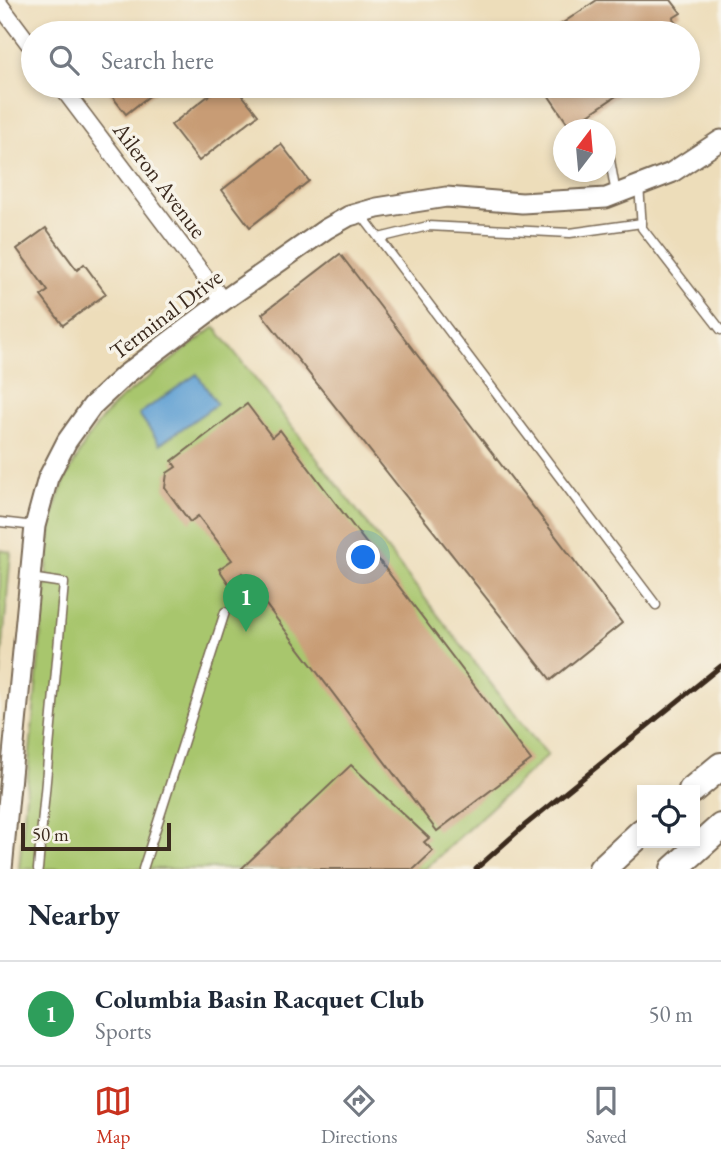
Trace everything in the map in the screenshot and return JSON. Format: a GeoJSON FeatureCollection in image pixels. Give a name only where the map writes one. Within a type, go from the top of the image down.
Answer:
{"type":"FeatureCollection","features":[{"type":"Feature","properties":{"kind":"highway"},"geometry":{"type":"LineString","coordinates":[[698,785],[721,766]]}},
{"type":"Feature","properties":{"kind":"highway"},"geometry":{"type":"LineString","coordinates":[[674,869],[721,827]]}},
{"type":"Feature","properties":{"kind":"highway"},"geometry":{"type":"LineString","coordinates":[[602,869],[637,837]]}},
{"type":"Feature","properties":{"kind":"street"},"geometry":{"type":"LineString","coordinates":[[0,5],[21,33]]}},
{"type":"Feature","properties":{"kind":"street","name":"Aileron Avenue"},"geometry":{"type":"LineString","coordinates":[[70,98],[223,301]]}},
{"type":"Feature","properties":{"kind":"street","name":"Terminal Drive"},"geometry":{"type":"LineString","coordinates":[[2,869],[35,526],[48,478],[67,441],[92,405],[125,375],[223,301],[349,216],[377,208],[446,197],[523,203],[606,198],[671,173],[721,141]]}},
{"type":"Feature","properties":{"kind":"lane"},"geometry":{"type":"LineString","coordinates":[[614,182],[616,194]]}},
{"type":"Feature","properties":{"kind":"lane"},"geometry":{"type":"LineString","coordinates":[[639,185],[642,228],[721,330]]}},
{"type":"Feature","properties":{"kind":"lane"},"geometry":{"type":"LineString","coordinates":[[360,213],[656,605]]}},
{"type":"Feature","properties":{"kind":"lane"},"geometry":{"type":"LineString","coordinates":[[379,238],[428,226],[570,233],[642,223]]}},
{"type":"Feature","properties":{"kind":"lane"},"geometry":{"type":"LineString","coordinates":[[0,522],[35,526]]}},
{"type":"Feature","properties":{"kind":"lane"},"geometry":{"type":"LineString","coordinates":[[30,578],[64,583],[37,869]]}},
{"type":"Feature","properties":{"kind":"lane"},"geometry":{"type":"LineString","coordinates":[[143,869],[225,612]]}},
{"type":"Feature","properties":{"kind":"green space"},"geometry":{"type":"Polygon","coordinates":[[[215,327],[548,755],[425,869],[19,869],[51,527],[57,500],[86,441],[118,401],[215,327]]]}},
{"type":"Feature","properties":{"kind":"green space"},"geometry":{"type":"Polygon","coordinates":[[[0,550],[11,552],[0,679],[0,550]]]}},
{"type":"Feature","properties":{"kind":"water"},"geometry":{"type":"Polygon","coordinates":[[[197,374],[217,404],[160,444],[139,414],[197,374]]]}},
{"type":"Feature","properties":{"kind":"building"},"geometry":{"type":"Polygon","coordinates":[[[597,0],[671,0],[681,13],[673,18],[675,21],[566,21],[597,0]]]}},
{"type":"Feature","properties":{"kind":"building"},"geometry":{"type":"Polygon","coordinates":[[[113,98],[147,98],[126,114],[113,98]]]}},
{"type":"Feature","properties":{"kind":"building"},"geometry":{"type":"Polygon","coordinates":[[[206,98],[245,98],[258,115],[199,161],[171,125],[206,98]]]}},
{"type":"Feature","properties":{"kind":"building"},"geometry":{"type":"Polygon","coordinates":[[[550,98],[613,98],[582,119],[565,119],[550,98]]]}},
{"type":"Feature","properties":{"kind":"building"},"geometry":{"type":"Polygon","coordinates":[[[281,144],[309,181],[250,227],[222,190],[281,144]]]}},
{"type":"Feature","properties":{"kind":"building"},"geometry":{"type":"Polygon","coordinates":[[[46,228],[77,270],[84,264],[106,294],[63,325],[41,296],[48,291],[17,249],[46,228]]]}},
{"type":"Feature","properties":{"kind":"building"},"geometry":{"type":"Polygon","coordinates":[[[340,254],[622,623],[551,680],[262,314],[340,254]]]}},
{"type":"Feature","properties":{"kind":"building"},"geometry":{"type":"Polygon","coordinates":[[[247,404],[272,437],[280,430],[531,760],[437,831],[242,573],[229,584],[219,569],[232,560],[198,516],[190,522],[165,488],[167,473],[176,467],[172,461],[247,404]]]}},
{"type":"Feature","properties":{"kind":"building"},"geometry":{"type":"Polygon","coordinates":[[[351,765],[429,838],[424,842],[433,851],[414,869],[241,869],[351,765]]]}},
{"type":"Feature","properties":{"kind":"railway"},"geometry":{"type":"LineString","coordinates":[[476,869],[524,826],[721,666]]}},
{"type":"Feature","properties":{"kind":"place","name":"Columbia Basin Racquet Club"},"geometry":{"type":"Point","coordinates":[246,632]}}]}
